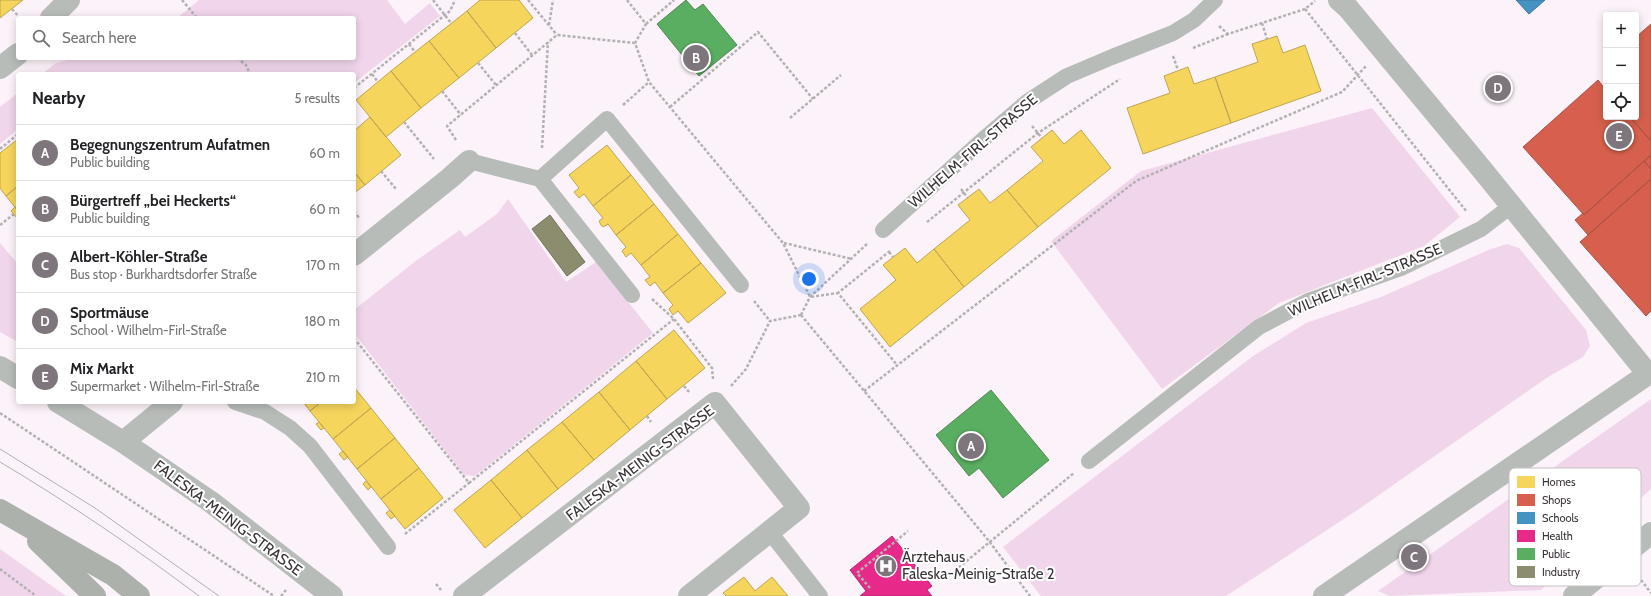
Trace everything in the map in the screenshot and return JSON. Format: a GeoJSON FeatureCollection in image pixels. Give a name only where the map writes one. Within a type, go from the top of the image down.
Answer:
{"type":"FeatureCollection","features":[{"type":"Feature","properties":{"kind":"main road"},"geometry":{"type":"LineString","coordinates":[[6,514],[95,596]]}},
{"type":"Feature","properties":{"kind":"main road"},"geometry":{"type":"LineString","coordinates":[[6,514],[113,575],[139,596]]}},
{"type":"Feature","properties":{"kind":"street"},"geometry":{"type":"LineString","coordinates":[[53,16],[69,0]]}},
{"type":"Feature","properties":{"kind":"street"},"geometry":{"type":"LineString","coordinates":[[1339,0],[1348,8],[1649,373],[1514,468]]}},
{"type":"Feature","properties":{"kind":"street"},"geometry":{"type":"LineString","coordinates":[[0,68],[16,56]]}},
{"type":"Feature","properties":{"kind":"street"},"geometry":{"type":"LineString","coordinates":[[356,253],[469,161]]}},
{"type":"Feature","properties":{"kind":"street"},"geometry":{"type":"LineString","coordinates":[[0,367],[16,377]]}},
{"type":"Feature","properties":{"kind":"street","name":"FALESKA-MEINIG-STRASSE"},"geometry":{"type":"LineString","coordinates":[[478,592],[715,403],[799,508],[688,596]]}},
{"type":"Feature","properties":{"kind":"street","name":"FALESKA-MEINIG-STRASSE"},"geometry":{"type":"LineString","coordinates":[[61,404],[123,442],[211,502],[332,596]]}},
{"type":"Feature","properties":{"kind":"street"},"geometry":{"type":"LineString","coordinates":[[123,442],[170,404]]}},
{"type":"Feature","properties":{"kind":"street"},"geometry":{"type":"LineString","coordinates":[[1334,594],[1509,471]]}},
{"type":"Feature","properties":{"kind":"street"},"geometry":{"type":"LineString","coordinates":[[1641,541],[1651,533]]}},
{"type":"Feature","properties":{"kind":"street"},"geometry":{"type":"LineString","coordinates":[[1574,596],[1586,586]]}},
{"type":"Feature","properties":{"kind":"lane","name":"WILHELM-FIRL-STRASSE"},"geometry":{"type":"LineString","coordinates":[[877,235],[1027,102],[1067,76],[1173,34],[1194,20],[1215,0]]}},
{"type":"Feature","properties":{"kind":"lane"},"geometry":{"type":"LineString","coordinates":[[540,179],[607,120],[741,285]]}},
{"type":"Feature","properties":{"kind":"lane"},"geometry":{"type":"LineString","coordinates":[[469,161],[540,179],[632,295]]}},
{"type":"Feature","properties":{"kind":"lane","name":"WILHELM-FIRL-STRASSE"},"geometry":{"type":"LineString","coordinates":[[1089,461],[1259,327],[1308,301],[1401,268],[1481,229],[1511,206]]}},
{"type":"Feature","properties":{"kind":"lane"},"geometry":{"type":"LineString","coordinates":[[241,404],[265,412],[290,428],[310,446],[394,542]]}},
{"type":"Feature","properties":{"kind":"lane"},"geometry":{"type":"LineString","coordinates":[[769,531],[820,596]]}},
{"type":"Feature","properties":{"kind":"path"},"geometry":{"type":"LineString","coordinates":[[182,0],[194,16]]}},
{"type":"Feature","properties":{"kind":"path"},"geometry":{"type":"LineString","coordinates":[[433,0],[451,23]]}},
{"type":"Feature","properties":{"kind":"path"},"geometry":{"type":"LineString","coordinates":[[356,86],[450,11],[456,0]]}},
{"type":"Feature","properties":{"kind":"path"},"geometry":{"type":"LineString","coordinates":[[528,0],[557,35],[636,43]]}},
{"type":"Feature","properties":{"kind":"path"},"geometry":{"type":"LineString","coordinates":[[549,26],[553,0]]}},
{"type":"Feature","properties":{"kind":"path"},"geometry":{"type":"LineString","coordinates":[[626,0],[646,24]]}},
{"type":"Feature","properties":{"kind":"path"},"geometry":{"type":"LineString","coordinates":[[674,0],[646,24],[636,43],[649,82],[783,242],[810,297]]}},
{"type":"Feature","properties":{"kind":"path"},"geometry":{"type":"LineString","coordinates":[[1187,51],[1228,34],[1305,9],[1317,0]]}},
{"type":"Feature","properties":{"kind":"path"},"geometry":{"type":"LineString","coordinates":[[12,9],[18,16]]}},
{"type":"Feature","properties":{"kind":"path"},"geometry":{"type":"LineString","coordinates":[[1305,9],[1481,229]]}},
{"type":"Feature","properties":{"kind":"path"},"geometry":{"type":"LineString","coordinates":[[1203,11],[1228,34]]}},
{"type":"Feature","properties":{"kind":"path"},"geometry":{"type":"LineString","coordinates":[[1262,23],[1267,39]]}},
{"type":"Feature","properties":{"kind":"path"},"geometry":{"type":"LineString","coordinates":[[514,32],[532,55]]}},
{"type":"Feature","properties":{"kind":"path"},"geometry":{"type":"LineString","coordinates":[[670,107],[758,32],[813,99]]}},
{"type":"Feature","properties":{"kind":"path"},"geometry":{"type":"LineString","coordinates":[[469,161],[447,126],[557,35]]}},
{"type":"Feature","properties":{"kind":"path"},"geometry":{"type":"LineString","coordinates":[[540,179],[548,42]]}},
{"type":"Feature","properties":{"kind":"path"},"geometry":{"type":"LineString","coordinates":[[409,44],[415,52]]}},
{"type":"Feature","properties":{"kind":"path"},"geometry":{"type":"LineString","coordinates":[[864,391],[1136,181],[1342,92],[1381,48]]}},
{"type":"Feature","properties":{"kind":"path"},"geometry":{"type":"LineString","coordinates":[[1166,59],[1180,54]]}},
{"type":"Feature","properties":{"kind":"path"},"geometry":{"type":"LineString","coordinates":[[240,60],[246,65],[249,72]]}},
{"type":"Feature","properties":{"kind":"path"},"geometry":{"type":"LineString","coordinates":[[478,63],[496,85]]}},
{"type":"Feature","properties":{"kind":"path"},"geometry":{"type":"LineString","coordinates":[[372,74],[378,82]]}},
{"type":"Feature","properties":{"kind":"path"},"geometry":{"type":"LineString","coordinates":[[790,118],[841,75]]}},
{"type":"Feature","properties":{"kind":"path"},"geometry":{"type":"LineString","coordinates":[[926,222],[1038,134],[1125,76]]}},
{"type":"Feature","properties":{"kind":"path"},"geometry":{"type":"LineString","coordinates":[[618,109],[649,82]]}},
{"type":"Feature","properties":{"kind":"path"},"geometry":{"type":"LineString","coordinates":[[442,91],[461,115]]}},
{"type":"Feature","properties":{"kind":"path"},"geometry":{"type":"LineString","coordinates":[[404,122],[450,178]]}},
{"type":"Feature","properties":{"kind":"path"},"geometry":{"type":"LineString","coordinates":[[0,149],[16,136]]}},
{"type":"Feature","properties":{"kind":"path"},"geometry":{"type":"LineString","coordinates":[[382,171],[397,190]]}},
{"type":"Feature","properties":{"kind":"path"},"geometry":{"type":"LineString","coordinates":[[0,225],[14,214]]}},
{"type":"Feature","properties":{"kind":"path"},"geometry":{"type":"LineString","coordinates":[[801,315],[810,297],[877,235]]}},
{"type":"Feature","properties":{"kind":"path"},"geometry":{"type":"LineString","coordinates":[[783,242],[852,259]]}},
{"type":"Feature","properties":{"kind":"path"},"geometry":{"type":"LineString","coordinates":[[810,297],[838,293],[895,247]]}},
{"type":"Feature","properties":{"kind":"path"},"geometry":{"type":"LineString","coordinates":[[632,295],[641,289],[670,312],[712,368],[715,403]]}},
{"type":"Feature","properties":{"kind":"path"},"geometry":{"type":"LineString","coordinates":[[838,293],[897,365]]}},
{"type":"Feature","properties":{"kind":"path"},"geometry":{"type":"LineString","coordinates":[[801,315],[988,541],[1030,596]]}},
{"type":"Feature","properties":{"kind":"path"},"geometry":{"type":"LineString","coordinates":[[715,403],[746,369],[770,321],[801,315]]}},
{"type":"Feature","properties":{"kind":"path"},"geometry":{"type":"LineString","coordinates":[[394,542],[674,319]]}},
{"type":"Feature","properties":{"kind":"path"},"geometry":{"type":"LineString","coordinates":[[356,341],[469,483]]}},
{"type":"Feature","properties":{"kind":"path"},"geometry":{"type":"LineString","coordinates":[[684,386],[690,394]]}},
{"type":"Feature","properties":{"kind":"path"},"geometry":{"type":"LineString","coordinates":[[0,413],[274,596]]}},
{"type":"Feature","properties":{"kind":"path"},"geometry":{"type":"LineString","coordinates":[[947,576],[988,541],[1089,461]]}},
{"type":"Feature","properties":{"kind":"path"},"geometry":{"type":"LineString","coordinates":[[870,588],[857,573],[908,531]]}},
{"type":"Feature","properties":{"kind":"path"},"geometry":{"type":"LineString","coordinates":[[0,569],[36,596]]}},
{"type":"Feature","properties":{"kind":"shaded area"},"geometry":{"type":"Polygon","coordinates":[[[199,0],[387,0],[405,24],[430,3],[440,16],[356,81],[356,72],[45,72],[56,63],[67,60],[356,60],[356,16],[179,16],[199,0]]]}},
{"type":"Feature","properties":{"kind":"shaded area"},"geometry":{"type":"Polygon","coordinates":[[[16,95],[16,131],[0,144],[0,107],[16,95]]]}},
{"type":"Feature","properties":{"kind":"shaded area"},"geometry":{"type":"Polygon","coordinates":[[[1372,108],[1460,217],[1424,246],[1279,303],[1162,389],[1051,241],[1141,171],[1372,108]]]}},
{"type":"Feature","properties":{"kind":"shaded area"},"geometry":{"type":"Polygon","coordinates":[[[508,199],[566,282],[596,262],[653,333],[475,476],[464,475],[356,336],[356,308],[417,260],[460,230],[465,237],[497,214],[508,199]]]}},
{"type":"Feature","properties":{"kind":"shaded area"},"geometry":{"type":"Polygon","coordinates":[[[0,243],[16,262],[16,341],[0,332],[0,243]]]}},
{"type":"Feature","properties":{"kind":"shaded area"},"geometry":{"type":"Polygon","coordinates":[[[1507,244],[1519,248],[1586,330],[1590,346],[1583,357],[1548,377],[1356,511],[1226,596],[1041,596],[1003,547],[1253,356],[1306,323],[1381,297],[1491,249],[1507,244]]]}},
{"type":"Feature","properties":{"kind":"shaded area"},"geometry":{"type":"Polygon","coordinates":[[[1651,399],[1651,489],[1641,498],[1641,468],[1553,468],[1651,399]]]}},
{"type":"Feature","properties":{"kind":"shaded area"},"geometry":{"type":"Polygon","coordinates":[[[1509,499],[1509,586],[1545,586],[1541,590],[1390,596],[1378,591],[1509,499]]]}},
{"type":"Feature","properties":{"kind":"shaded area"},"geometry":{"type":"Polygon","coordinates":[[[0,549],[66,596],[0,596],[0,549]]]}},
{"type":"Feature","properties":{"kind":"building: Homes"},"geometry":{"type":"Polygon","coordinates":[[[0,0],[23,0],[0,18],[0,0]]]}},
{"type":"Feature","properties":{"kind":"building: Homes"},"geometry":{"type":"Polygon","coordinates":[[[480,0],[519,0],[533,18],[496,48],[467,11],[480,0]]]}},
{"type":"Feature","properties":{"kind":"building: Homes"},"geometry":{"type":"Polygon","coordinates":[[[467,11],[496,48],[459,78],[429,41],[467,11]]]}},
{"type":"Feature","properties":{"kind":"building: Homes"},"geometry":{"type":"Polygon","coordinates":[[[1277,36],[1283,53],[1305,45],[1321,91],[1231,123],[1215,77],[1258,62],[1252,44],[1277,36]]]}},
{"type":"Feature","properties":{"kind":"building: Homes"},"geometry":{"type":"Polygon","coordinates":[[[429,41],[459,78],[421,108],[391,71],[429,41]]]}},
{"type":"Feature","properties":{"kind":"building: Homes"},"geometry":{"type":"Polygon","coordinates":[[[1188,67],[1194,84],[1215,77],[1231,123],[1143,154],[1127,108],[1170,93],[1164,76],[1188,67]]]}},
{"type":"Feature","properties":{"kind":"building: Homes"},"geometry":{"type":"Polygon","coordinates":[[[391,71],[421,108],[386,137],[356,100],[391,71]]]}},
{"type":"Feature","properties":{"kind":"building: Homes"},"geometry":{"type":"Polygon","coordinates":[[[370,117],[401,155],[365,185],[356,174],[356,129],[370,117]]]}},
{"type":"Feature","properties":{"kind":"building: Homes"},"geometry":{"type":"Polygon","coordinates":[[[1052,130],[1064,144],[1081,130],[1111,168],[1038,227],[1007,190],[1043,161],[1031,147],[1052,130]]]}},
{"type":"Feature","properties":{"kind":"building: Homes"},"geometry":{"type":"Polygon","coordinates":[[[16,141],[16,188],[6,196],[0,188],[0,153],[16,141]]]}},
{"type":"Feature","properties":{"kind":"building: Homes"},"geometry":{"type":"Polygon","coordinates":[[[607,145],[631,175],[593,206],[584,194],[579,198],[574,192],[579,188],[569,175],[607,145]]]}},
{"type":"Feature","properties":{"kind":"building: Homes"},"geometry":{"type":"Polygon","coordinates":[[[356,174],[365,185],[356,192],[356,174]]]}},
{"type":"Feature","properties":{"kind":"building: Homes"},"geometry":{"type":"Polygon","coordinates":[[[631,175],[654,204],[616,235],[608,224],[603,227],[601,225],[599,221],[603,218],[593,206],[631,175]]]}},
{"type":"Feature","properties":{"kind":"building: Homes"},"geometry":{"type":"Polygon","coordinates":[[[16,188],[16,208],[6,196],[16,188]]]}},
{"type":"Feature","properties":{"kind":"building: Homes"},"geometry":{"type":"Polygon","coordinates":[[[979,189],[990,203],[1007,190],[1038,227],[964,287],[934,249],[970,220],[958,205],[979,189]]]}},
{"type":"Feature","properties":{"kind":"building: Homes"},"geometry":{"type":"Polygon","coordinates":[[[654,204],[678,234],[641,265],[631,253],[626,257],[622,251],[626,247],[616,235],[654,204]]]}},
{"type":"Feature","properties":{"kind":"building: Homes"},"geometry":{"type":"Polygon","coordinates":[[[15,207],[16,217],[11,211],[15,207]]]}},
{"type":"Feature","properties":{"kind":"building: Homes"},"geometry":{"type":"Polygon","coordinates":[[[678,234],[701,263],[663,293],[655,282],[650,286],[645,280],[650,277],[641,265],[678,234]]]}},
{"type":"Feature","properties":{"kind":"building: Homes"},"geometry":{"type":"Polygon","coordinates":[[[905,248],[917,263],[934,249],[964,287],[890,347],[860,309],[896,280],[883,265],[905,248]]]}},
{"type":"Feature","properties":{"kind":"building: Homes"},"geometry":{"type":"Polygon","coordinates":[[[701,263],[726,293],[688,323],[678,311],[673,315],[669,309],[673,305],[663,293],[701,263]]]}},
{"type":"Feature","properties":{"kind":"building: Homes"},"geometry":{"type":"Polygon","coordinates":[[[674,330],[705,368],[667,399],[636,361],[674,330]]]}},
{"type":"Feature","properties":{"kind":"building: Homes"},"geometry":{"type":"Polygon","coordinates":[[[636,361],[667,399],[630,430],[599,392],[636,361]]]}},
{"type":"Feature","properties":{"kind":"building: Homes"},"geometry":{"type":"Polygon","coordinates":[[[356,389],[371,408],[333,439],[310,411],[319,404],[356,404],[356,389]]]}},
{"type":"Feature","properties":{"kind":"building: Homes"},"geometry":{"type":"Polygon","coordinates":[[[599,392],[630,430],[594,460],[562,422],[599,392]]]}},
{"type":"Feature","properties":{"kind":"building: Homes"},"geometry":{"type":"Polygon","coordinates":[[[305,404],[319,404],[310,411],[305,404]]]}},
{"type":"Feature","properties":{"kind":"building: Homes"},"geometry":{"type":"Polygon","coordinates":[[[371,408],[395,438],[357,469],[333,439],[371,408]]]}},
{"type":"Feature","properties":{"kind":"building: Homes"},"geometry":{"type":"Polygon","coordinates":[[[319,422],[324,428],[321,430],[316,424],[319,422]]]}},
{"type":"Feature","properties":{"kind":"building: Homes"},"geometry":{"type":"Polygon","coordinates":[[[562,422],[594,460],[558,489],[527,450],[562,422]]]}},
{"type":"Feature","properties":{"kind":"building: Homes"},"geometry":{"type":"Polygon","coordinates":[[[395,438],[419,468],[381,499],[357,469],[395,438]]]}},
{"type":"Feature","properties":{"kind":"building: Homes"},"geometry":{"type":"Polygon","coordinates":[[[527,450],[558,489],[522,518],[491,480],[527,450]]]}},
{"type":"Feature","properties":{"kind":"building: Homes"},"geometry":{"type":"Polygon","coordinates":[[[343,451],[348,457],[344,460],[339,454],[343,451]]]}},
{"type":"Feature","properties":{"kind":"building: Homes"},"geometry":{"type":"Polygon","coordinates":[[[419,468],[443,498],[405,529],[381,499],[419,468]]]}},
{"type":"Feature","properties":{"kind":"building: Homes"},"geometry":{"type":"Polygon","coordinates":[[[491,480],[522,518],[485,548],[454,510],[491,480]]]}},
{"type":"Feature","properties":{"kind":"building: Homes"},"geometry":{"type":"Polygon","coordinates":[[[366,481],[371,487],[368,490],[363,484],[366,481]]]}},
{"type":"Feature","properties":{"kind":"building: Homes"},"geometry":{"type":"Polygon","coordinates":[[[390,510],[395,516],[391,519],[386,513],[390,510]]]}},
{"type":"Feature","properties":{"kind":"building: Homes"},"geometry":{"type":"Polygon","coordinates":[[[744,577],[755,591],[772,577],[788,596],[726,596],[723,593],[744,577]]]}},
{"type":"Feature","properties":{"kind":"building: Shops"},"geometry":{"type":"Polygon","coordinates":[[[1651,24],[1651,141],[1633,120],[1639,120],[1639,34],[1651,24]]]}},
{"type":"Feature","properties":{"kind":"building: Shops"},"geometry":{"type":"Polygon","coordinates":[[[1598,80],[1603,86],[1603,120],[1633,120],[1651,141],[1651,155],[1584,215],[1523,147],[1598,80]]]}},
{"type":"Feature","properties":{"kind":"building: Shops"},"geometry":{"type":"Polygon","coordinates":[[[1651,155],[1651,169],[1644,161],[1651,155]]]}},
{"type":"Feature","properties":{"kind":"building: Shops"},"geometry":{"type":"Polygon","coordinates":[[[1644,161],[1651,169],[1651,179],[1588,235],[1575,220],[1583,213],[1584,215],[1644,161]]]}},
{"type":"Feature","properties":{"kind":"building: Shops"},"geometry":{"type":"Polygon","coordinates":[[[1651,179],[1651,311],[1646,316],[1580,242],[1651,179]]]}},
{"type":"Feature","properties":{"kind":"building: Schools"},"geometry":{"type":"Polygon","coordinates":[[[1516,0],[1545,0],[1529,14],[1516,0]]]}},
{"type":"Feature","properties":{"kind":"building: Health","name":"Ärztehaus Faleska-Meinig-Straße 2"},"geometry":{"type":"Polygon","coordinates":[[[892,536],[932,586],[927,590],[932,596],[860,596],[866,591],[850,570],[892,536]]]}},
{"type":"Feature","properties":{"kind":"building: Public"},"geometry":{"type":"Polygon","coordinates":[[[686,0],[695,10],[703,4],[737,45],[699,76],[657,24],[686,0]]]}},
{"type":"Feature","properties":{"kind":"building: Public"},"geometry":{"type":"Polygon","coordinates":[[[991,390],[1049,460],[1003,498],[979,468],[969,476],[936,435],[991,390]]]}},
{"type":"Feature","properties":{"kind":"building: Industry"},"geometry":{"type":"Polygon","coordinates":[[[550,215],[585,262],[567,276],[532,229],[550,215]]]}},
{"type":"Feature","properties":{"kind":"tram line"},"geometry":{"type":"LineString","coordinates":[[0,449],[95,508],[219,596]]}},
{"type":"Feature","properties":{"kind":"tram line"},"geometry":{"type":"LineString","coordinates":[[0,462],[101,526],[199,596]]}},
{"type":"Feature","properties":{"kind":"place","name":"Bürgertreff „bei Heckerts“"},"geometry":{"type":"Point","coordinates":[696,58]}},
{"type":"Feature","properties":{"kind":"place","name":"Sportmäuse"},"geometry":{"type":"Point","coordinates":[1498,88]}},
{"type":"Feature","properties":{"kind":"place","name":"Mix Markt"},"geometry":{"type":"Point","coordinates":[1619,136]}},
{"type":"Feature","properties":{"kind":"place","name":"Begegnungszentrum Aufatmen"},"geometry":{"type":"Point","coordinates":[971,446]}},
{"type":"Feature","properties":{"kind":"place","name":"Albert-Köhler-Straße"},"geometry":{"type":"Point","coordinates":[1414,557]}},
{"type":"Feature","properties":{"kind":"place","name":"Ärztehaus Faleska-Meinig-Straße 2"},"geometry":{"type":"Point","coordinates":[886,566]}}]}
